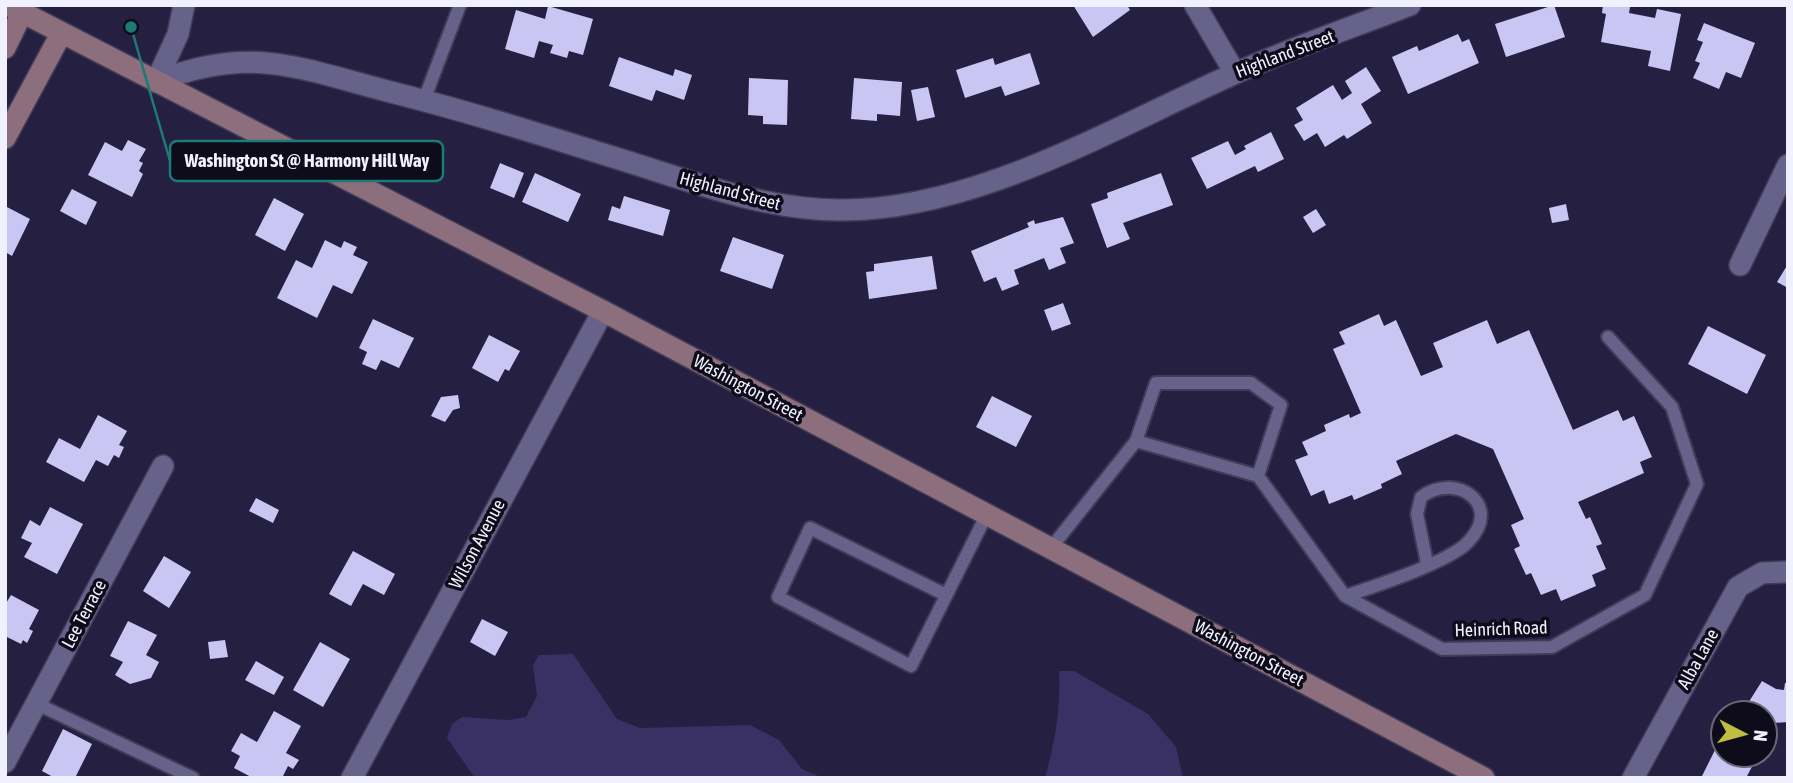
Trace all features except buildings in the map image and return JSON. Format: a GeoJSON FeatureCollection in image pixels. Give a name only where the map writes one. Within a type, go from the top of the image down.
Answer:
{"type":"FeatureCollection","features":[{"type":"Feature","properties":{"kind":"main road","name":"Washington Street"},"geometry":{"type":"LineString","coordinates":[[15,9],[603,311],[1484,778]]}},
{"type":"Feature","properties":{"kind":"main road"},"geometry":{"type":"LineString","coordinates":[[5,48],[15,9]]}},
{"type":"Feature","properties":{"kind":"main road"},"geometry":{"type":"LineString","coordinates":[[5,138],[61,34]]}},
{"type":"Feature","properties":{"kind":"street"},"geometry":{"type":"LineString","coordinates":[[156,82],[174,46],[184,5]]}},
{"type":"Feature","properties":{"kind":"street"},"geometry":{"type":"LineString","coordinates":[[1195,5],[1235,73]]}},
{"type":"Feature","properties":{"kind":"street","name":"Highland Street"},"geometry":{"type":"LineString","coordinates":[[156,82],[209,64],[247,60],[298,68],[424,100],[748,199],[840,210],[905,205],[969,191],[1235,73],[1409,5]]}},
{"type":"Feature","properties":{"kind":"street"},"geometry":{"type":"LineString","coordinates":[[1740,265],[1788,165]]}},
{"type":"Feature","properties":{"kind":"street","name":"Wilson Avenue"},"geometry":{"type":"LineString","coordinates":[[352,778],[603,311]]}},
{"type":"Feature","properties":{"kind":"street","name":"Lee Terrace"},"geometry":{"type":"LineString","coordinates":[[5,762],[163,466]]}},
{"type":"Feature","properties":{"kind":"street","name":"Alba Lane"},"geometry":{"type":"LineString","coordinates":[[1633,778],[1738,587],[1762,573],[1786,572]]}},
{"type":"Feature","properties":{"kind":"lane"},"geometry":{"type":"LineString","coordinates":[[424,100],[460,5]]}},
{"type":"Feature","properties":{"kind":"lane","name":"Heinrich Road"},"geometry":{"type":"LineString","coordinates":[[1258,476],[1345,596],[1441,649],[1552,647],[1644,595],[1697,484],[1672,407],[1608,337]]}},
{"type":"Feature","properties":{"kind":"lane"},"geometry":{"type":"LineString","coordinates":[[1051,548],[1136,441],[1156,383],[1251,383],[1281,405],[1258,476],[1136,441]]}},
{"type":"Feature","properties":{"kind":"lane"},"geometry":{"type":"LineString","coordinates":[[1345,596],[1427,563],[1467,544],[1478,530],[1482,515],[1477,500],[1467,492],[1452,486],[1434,488],[1421,497],[1417,514],[1427,563]]}},
{"type":"Feature","properties":{"kind":"lane"},"geometry":{"type":"LineString","coordinates":[[946,595],[810,528],[778,597],[911,666],[987,514]]}},
{"type":"Feature","properties":{"kind":"lane"},"geometry":{"type":"LineString","coordinates":[[37,704],[193,778]]}},
{"type":"Feature","properties":{"kind":"shaded area"},"geometry":{"type":"Polygon","coordinates":[[[573,654],[617,719],[640,728],[750,725],[779,740],[802,769],[823,778],[475,778],[447,738],[452,724],[462,717],[509,720],[526,717],[537,696],[533,665],[539,655],[573,654]]]}},
{"type":"Feature","properties":{"kind":"shaded area"},"geometry":{"type":"Polygon","coordinates":[[[1059,671],[1074,671],[1148,714],[1176,747],[1183,778],[1045,778],[1056,725],[1059,671]]]}},
{"type":"Feature","properties":{"kind":"place","name":"Washington St @ Harmony Hill Way"},"geometry":{"type":"Point","coordinates":[131,27]}}]}
